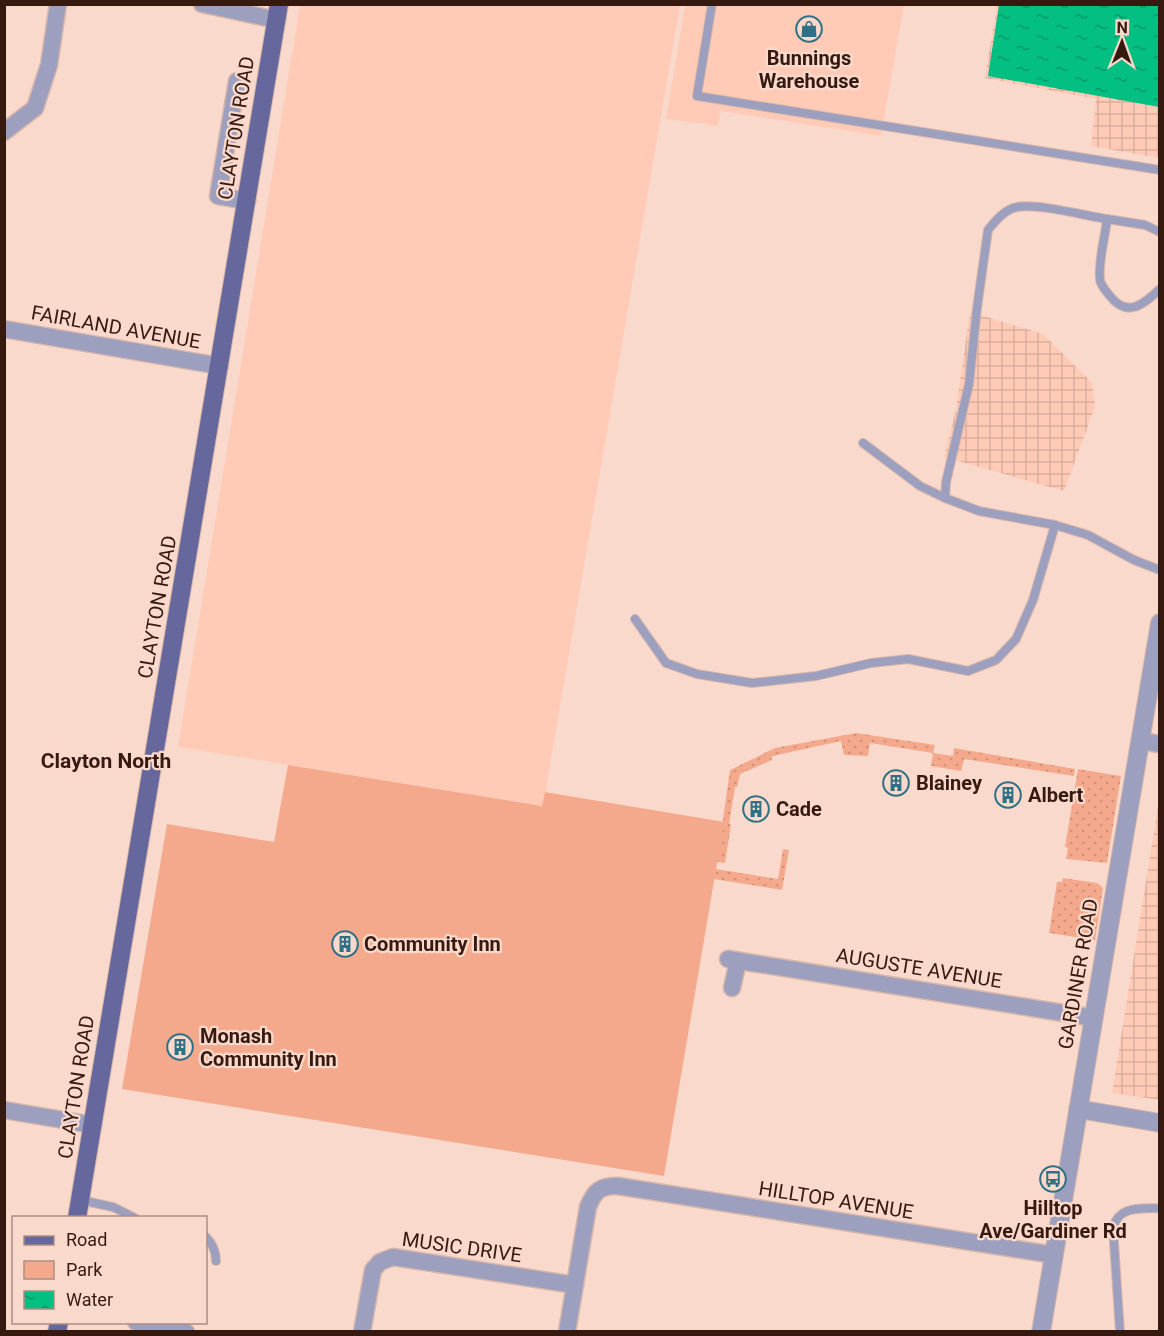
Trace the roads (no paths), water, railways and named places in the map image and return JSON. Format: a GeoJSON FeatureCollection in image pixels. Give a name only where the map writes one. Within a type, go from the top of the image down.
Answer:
{"type":"FeatureCollection","features":[{"type":"Feature","properties":{"kind":"main road","name":"CLAYTON ROAD"},"geometry":{"type":"LineString","coordinates":[[78,1209],[278,12]]}},
{"type":"Feature","properties":{"kind":"street"},"geometry":{"type":"LineString","coordinates":[[4,132],[35,108],[49,65],[58,4]]}},
{"type":"Feature","properties":{"kind":"street"},"geometry":{"type":"LineString","coordinates":[[202,4],[278,12]]}},
{"type":"Feature","properties":{"kind":"street"},"geometry":{"type":"LineString","coordinates":[[237,81],[218,196],[247,201]]}},
{"type":"Feature","properties":{"kind":"street","name":"FAIRLAND AVENUE"},"geometry":{"type":"LineString","coordinates":[[4,329],[220,366]]}},
{"type":"Feature","properties":{"kind":"street","name":"GARDINER ROAD"},"geometry":{"type":"LineString","coordinates":[[1041,1332],[1160,623]]}},
{"type":"Feature","properties":{"kind":"street"},"geometry":{"type":"LineString","coordinates":[[1140,741],[1160,744]]}},
{"type":"Feature","properties":{"kind":"street","name":"AUGUSTE AVENUE"},"geometry":{"type":"LineString","coordinates":[[732,988],[733,960],[1094,1018]]}},
{"type":"Feature","properties":{"kind":"street"},"geometry":{"type":"LineString","coordinates":[[1078,1109],[1160,1123]]}},
{"type":"Feature","properties":{"kind":"street"},"geometry":{"type":"LineString","coordinates":[[4,1110],[93,1125]]}},
{"type":"Feature","properties":{"kind":"street","name":"HILLTOP AVENUE"},"geometry":{"type":"LineString","coordinates":[[575,1285],[591,1199],[598,1190],[612,1186],[1054,1255]]}},
{"type":"Feature","properties":{"kind":"street","name":"MUSIC DRIVE"},"geometry":{"type":"LineString","coordinates":[[362,1332],[373,1270],[380,1262],[393,1257],[575,1285]]}},
{"type":"Feature","properties":{"kind":"street"},"geometry":{"type":"LineString","coordinates":[[567,1332],[575,1285]]}},
{"type":"Feature","properties":{"kind":"street"},"geometry":{"type":"LineString","coordinates":[[142,1324],[186,1332]]}},
{"type":"Feature","properties":{"kind":"lane"},"geometry":{"type":"LineString","coordinates":[[712,4],[697,96],[1160,170]]}},
{"type":"Feature","properties":{"kind":"lane"},"geometry":{"type":"LineString","coordinates":[[945,498],[946,482],[969,384],[976,308],[988,230],[1005,213],[1016,207],[1032,207],[1144,225],[1160,232]]}},
{"type":"Feature","properties":{"kind":"lane"},"geometry":{"type":"LineString","coordinates":[[1107,219],[1100,283],[1115,303],[1123,308],[1135,307],[1146,302],[1160,289]]}},
{"type":"Feature","properties":{"kind":"lane"},"geometry":{"type":"LineString","coordinates":[[863,443],[920,486],[945,498],[979,511],[1055,525],[1088,535],[1134,560],[1160,570]]}},
{"type":"Feature","properties":{"kind":"lane"},"geometry":{"type":"LineString","coordinates":[[635,619],[666,663],[697,675],[752,683],[816,676],[871,663],[908,659],[968,671],[996,660],[1016,639],[1033,600],[1055,525]]}},
{"type":"Feature","properties":{"kind":"lane"},"geometry":{"type":"LineString","coordinates":[[78,1209],[113,1207],[131,1216]]}},
{"type":"Feature","properties":{"kind":"lane"},"geometry":{"type":"LineString","coordinates":[[1120,1332],[1113,1228],[1115,1218],[1122,1212],[1132,1209],[1160,1208]]}},
{"type":"Feature","properties":{"kind":"lane"},"geometry":{"type":"LineString","coordinates":[[207,1238],[211,1241],[216,1261]]}},
{"type":"Feature","properties":{"kind":"water"},"geometry":{"type":"Polygon","coordinates":[[[999,5],[1159,5],[1159,107],[988,76],[999,5]]]}},
{"type":"Feature","properties":{"kind":"place","name":"Bunnings Warehouse"},"geometry":{"type":"Point","coordinates":[809,29]}},
{"type":"Feature","properties":{"kind":"place","name":"Blainey"},"geometry":{"type":"Point","coordinates":[896,783]}},
{"type":"Feature","properties":{"kind":"place","name":"Albert"},"geometry":{"type":"Point","coordinates":[1008,795]}},
{"type":"Feature","properties":{"kind":"place","name":"Cade"},"geometry":{"type":"Point","coordinates":[756,809]}},
{"type":"Feature","properties":{"kind":"place","name":"Community Inn"},"geometry":{"type":"Point","coordinates":[345,944]}},
{"type":"Feature","properties":{"kind":"place","name":"Monash Community Inn"},"geometry":{"type":"Point","coordinates":[180,1047]}},
{"type":"Feature","properties":{"kind":"place","name":"Hilltop Ave/Gardiner Rd"},"geometry":{"type":"Point","coordinates":[1053,1179]}},
{"type":"Feature","properties":{"kind":"district","name":"Clayton North"},"geometry":{"type":"Point","coordinates":[106,761]}}]}
